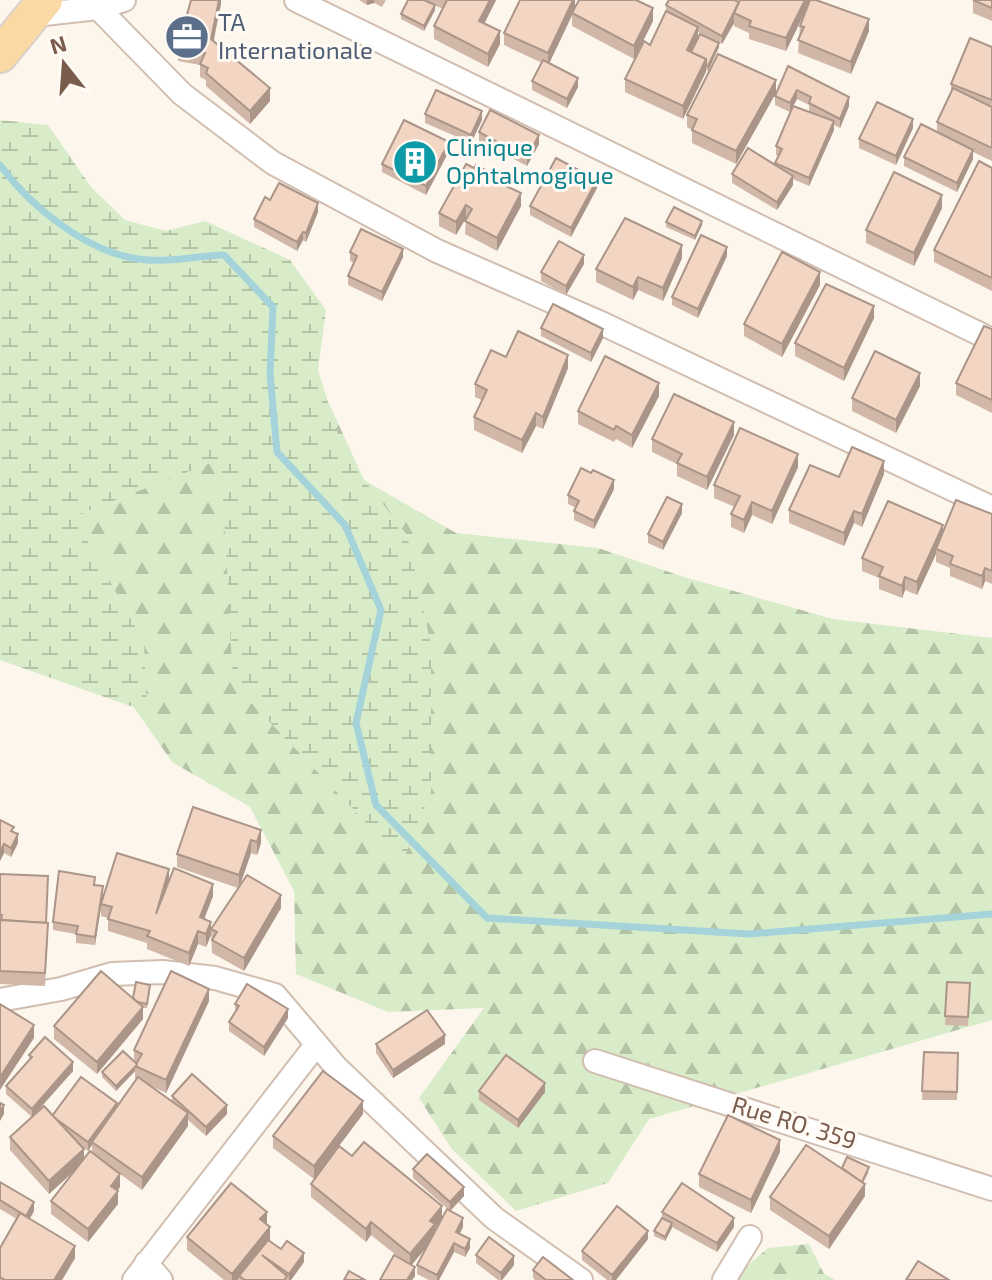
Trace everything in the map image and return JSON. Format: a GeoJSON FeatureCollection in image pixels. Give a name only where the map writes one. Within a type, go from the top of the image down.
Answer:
{"type":"FeatureCollection","features":[{"type":"Feature","properties":{"kind":"main road"},"geometry":{"type":"LineString","coordinates":[[0,55],[40,7]]}},
{"type":"Feature","properties":{"kind":"street"},"geometry":{"type":"LineString","coordinates":[[40,7],[98,8],[124,0]]}},
{"type":"Feature","properties":{"kind":"street"},"geometry":{"type":"LineString","coordinates":[[296,0],[992,340]]}},
{"type":"Feature","properties":{"kind":"street"},"geometry":{"type":"LineString","coordinates":[[98,8],[182,94],[273,163],[437,251],[601,323],[992,508]]}},
{"type":"Feature","properties":{"kind":"street"},"geometry":{"type":"LineString","coordinates":[[0,1000],[61,989],[112,974],[163,972],[215,978],[275,995],[316,1045],[494,1218],[581,1280]]}},
{"type":"Feature","properties":{"kind":"street"},"geometry":{"type":"LineString","coordinates":[[147,1274],[316,1045]]}},
{"type":"Feature","properties":{"kind":"street","name":"Rue RO. 359"},"geometry":{"type":"LineString","coordinates":[[595,1061],[992,1189]]}},
{"type":"Feature","properties":{"kind":"street"},"geometry":{"type":"LineString","coordinates":[[724,1280],[750,1237]]}},
{"type":"Feature","properties":{"kind":"green space"},"geometry":{"type":"Polygon","coordinates":[[[0,120],[48,125],[91,187],[125,220],[166,231],[205,221],[290,260],[326,310],[318,370],[344,454],[407,535],[431,645],[431,792],[403,861],[233,684],[221,459],[74,516],[144,643],[147,712],[0,660],[0,120]]]}},
{"type":"Feature","properties":{"kind":"green space"},"geometry":{"type":"Polygon","coordinates":[[[306,353],[364,480],[456,533],[598,548],[684,577],[833,619],[992,638],[992,1020],[649,1119],[608,1183],[516,1211],[451,1148],[419,1098],[484,1008],[388,1012],[296,974],[294,891],[250,807],[172,762],[33,562],[55,404],[306,353]]]}},
{"type":"Feature","properties":{"kind":"green space"},"geometry":{"type":"Polygon","coordinates":[[[809,1244],[824,1274],[835,1280],[731,1280],[768,1248],[809,1244]]]}},
{"type":"Feature","properties":{"kind":"building"},"geometry":{"type":"Polygon","coordinates":[[[191,0],[219,0],[211,39],[270,88],[250,111],[206,73],[208,68],[200,64],[205,53],[178,48],[191,0]]]}},
{"type":"Feature","properties":{"kind":"building"},"geometry":{"type":"Polygon","coordinates":[[[408,0],[424,0],[435,5],[424,26],[401,14],[408,0]]]}},
{"type":"Feature","properties":{"kind":"building"},"geometry":{"type":"Polygon","coordinates":[[[447,0],[490,0],[479,21],[500,31],[488,54],[434,26],[447,0]]]}},
{"type":"Feature","properties":{"kind":"building"},"geometry":{"type":"Polygon","coordinates":[[[520,0],[573,0],[548,53],[504,33],[520,0]]]}},
{"type":"Feature","properties":{"kind":"building"},"geometry":{"type":"Polygon","coordinates":[[[579,0],[636,0],[653,8],[634,46],[572,13],[579,0]]]}},
{"type":"Feature","properties":{"kind":"building"},"geometry":{"type":"Polygon","coordinates":[[[669,0],[739,2],[722,36],[666,5],[669,0]]]}},
{"type":"Feature","properties":{"kind":"building"},"geometry":{"type":"Polygon","coordinates":[[[740,0],[805,0],[786,38],[749,26],[751,21],[734,13],[740,0]]]}},
{"type":"Feature","properties":{"kind":"building"},"geometry":{"type":"Polygon","coordinates":[[[810,0],[869,19],[851,62],[798,40],[810,0]]]}},
{"type":"Feature","properties":{"kind":"building"},"geometry":{"type":"Polygon","coordinates":[[[973,0],[992,0],[992,8],[973,0]]]}},
{"type":"Feature","properties":{"kind":"building"},"geometry":{"type":"Polygon","coordinates":[[[666,11],[698,27],[687,50],[706,59],[683,106],[625,79],[644,41],[650,45],[666,11]]]}},
{"type":"Feature","properties":{"kind":"building"},"geometry":{"type":"Polygon","coordinates":[[[700,34],[719,43],[708,66],[706,59],[691,52],[700,34]]]}},
{"type":"Feature","properties":{"kind":"building"},"geometry":{"type":"Polygon","coordinates":[[[970,38],[992,47],[992,100],[951,84],[970,38]]]}},
{"type":"Feature","properties":{"kind":"building"},"geometry":{"type":"Polygon","coordinates":[[[718,54],[776,80],[736,151],[692,130],[697,119],[687,115],[718,54]]]}},
{"type":"Feature","properties":{"kind":"building"},"geometry":{"type":"Polygon","coordinates":[[[543,60],[578,78],[567,99],[532,81],[543,60]]]}},
{"type":"Feature","properties":{"kind":"building"},"geometry":{"type":"Polygon","coordinates":[[[788,66],[849,97],[840,119],[809,103],[811,97],[797,90],[790,103],[775,96],[788,66]]]}},
{"type":"Feature","properties":{"kind":"building"},"geometry":{"type":"Polygon","coordinates":[[[953,88],[992,107],[992,148],[937,122],[953,88]]]}},
{"type":"Feature","properties":{"kind":"building"},"geometry":{"type":"Polygon","coordinates":[[[436,90],[482,111],[471,135],[425,114],[436,90]]]}},
{"type":"Feature","properties":{"kind":"building"},"geometry":{"type":"Polygon","coordinates":[[[877,102],[913,119],[896,156],[859,139],[877,102]]]}},
{"type":"Feature","properties":{"kind":"building"},"geometry":{"type":"Polygon","coordinates":[[[793,106],[834,121],[809,178],[775,163],[782,149],[776,146],[793,106]]]}},
{"type":"Feature","properties":{"kind":"building"},"geometry":{"type":"Polygon","coordinates":[[[490,110],[539,135],[527,158],[479,132],[490,110]]]}},
{"type":"Feature","properties":{"kind":"building","name":"Clinique Ophtalmogique"},"geometry":{"type":"Polygon","coordinates":[[[404,120],[449,142],[426,186],[382,164],[404,120]]]}},
{"type":"Feature","properties":{"kind":"building"},"geometry":{"type":"Polygon","coordinates":[[[921,124],[973,150],[957,183],[904,157],[921,124]]]}},
{"type":"Feature","properties":{"kind":"building"},"geometry":{"type":"Polygon","coordinates":[[[748,148],[793,176],[777,202],[732,174],[748,148]]]}},
{"type":"Feature","properties":{"kind":"building"},"geometry":{"type":"Polygon","coordinates":[[[556,158],[597,180],[571,228],[530,206],[556,158]]]}},
{"type":"Feature","properties":{"kind":"building"},"geometry":{"type":"Polygon","coordinates":[[[979,161],[992,168],[992,278],[934,250],[979,161]]]}},
{"type":"Feature","properties":{"kind":"building"},"geometry":{"type":"Polygon","coordinates":[[[466,164],[474,168],[476,165],[508,182],[506,186],[521,193],[497,238],[465,221],[472,209],[466,205],[456,222],[439,213],[466,164]]]}},
{"type":"Feature","properties":{"kind":"building"},"geometry":{"type":"Polygon","coordinates":[[[894,172],[942,195],[914,253],[866,230],[894,172]]]}},
{"type":"Feature","properties":{"kind":"building"},"geometry":{"type":"Polygon","coordinates":[[[279,183],[318,203],[306,233],[303,232],[297,242],[254,219],[265,197],[270,200],[279,183]]]}},
{"type":"Feature","properties":{"kind":"building"},"geometry":{"type":"Polygon","coordinates":[[[674,207],[702,221],[695,236],[666,222],[674,207]]]}},
{"type":"Feature","properties":{"kind":"building"},"geometry":{"type":"Polygon","coordinates":[[[625,218],[682,245],[663,288],[638,277],[633,287],[596,269],[625,218]]]}},
{"type":"Feature","properties":{"kind":"building"},"geometry":{"type":"Polygon","coordinates":[[[361,229],[403,249],[382,292],[348,276],[357,256],[350,252],[361,229]]]}},
{"type":"Feature","properties":{"kind":"building"},"geometry":{"type":"Polygon","coordinates":[[[701,235],[727,247],[698,309],[672,297],[701,235]]]}},
{"type":"Feature","properties":{"kind":"building"},"geometry":{"type":"Polygon","coordinates":[[[559,241],[584,255],[566,286],[541,272],[559,241]]]}},
{"type":"Feature","properties":{"kind":"building"},"geometry":{"type":"Polygon","coordinates":[[[782,252],[820,272],[782,344],[744,324],[782,252]]]}},
{"type":"Feature","properties":{"kind":"building"},"geometry":{"type":"Polygon","coordinates":[[[826,284],[874,306],[844,368],[795,343],[826,284]]]}},
{"type":"Feature","properties":{"kind":"building"},"geometry":{"type":"Polygon","coordinates":[[[553,304],[603,329],[591,353],[541,328],[553,304]]]}},
{"type":"Feature","properties":{"kind":"building"},"geometry":{"type":"Polygon","coordinates":[[[984,326],[992,329],[992,400],[956,383],[984,326]]]}},
{"type":"Feature","properties":{"kind":"building"},"geometry":{"type":"Polygon","coordinates":[[[518,331],[568,355],[543,417],[536,413],[522,440],[474,417],[487,390],[475,384],[491,350],[506,357],[518,331]]]}},
{"type":"Feature","properties":{"kind":"building"},"geometry":{"type":"Polygon","coordinates":[[[875,351],[920,373],[896,420],[852,398],[875,351]]]}},
{"type":"Feature","properties":{"kind":"building"},"geometry":{"type":"Polygon","coordinates":[[[605,356],[659,383],[632,435],[616,426],[614,430],[578,411],[605,356]]]}},
{"type":"Feature","properties":{"kind":"building"},"geometry":{"type":"Polygon","coordinates":[[[674,394],[734,422],[707,477],[677,463],[682,454],[652,439],[674,394]]]}},
{"type":"Feature","properties":{"kind":"building"},"geometry":{"type":"Polygon","coordinates":[[[740,428],[798,454],[772,511],[752,502],[744,520],[731,514],[740,496],[714,485],[740,428]]]}},
{"type":"Feature","properties":{"kind":"building"},"geometry":{"type":"Polygon","coordinates":[[[852,447],[884,461],[862,514],[854,511],[844,533],[789,510],[810,465],[839,477],[852,447]]]}},
{"type":"Feature","properties":{"kind":"building"},"geometry":{"type":"Polygon","coordinates":[[[581,468],[614,480],[594,521],[574,511],[579,501],[568,495],[581,468]]]}},
{"type":"Feature","properties":{"kind":"building"},"geometry":{"type":"Polygon","coordinates":[[[667,497],[682,504],[663,542],[648,534],[667,497]]]}},
{"type":"Feature","properties":{"kind":"building"},"geometry":{"type":"Polygon","coordinates":[[[956,500],[992,514],[992,571],[985,568],[982,576],[950,564],[953,556],[936,549],[956,500]]]}},
{"type":"Feature","properties":{"kind":"building"},"geometry":{"type":"Polygon","coordinates":[[[888,501],[943,525],[917,582],[905,577],[902,586],[879,576],[883,567],[862,558],[888,501]]]}},
{"type":"Feature","properties":{"kind":"building"},"geometry":{"type":"Polygon","coordinates":[[[193,807],[261,830],[257,842],[251,840],[239,875],[177,854],[193,807]]]}},
{"type":"Feature","properties":{"kind":"building"},"geometry":{"type":"Polygon","coordinates":[[[0,820],[14,827],[11,831],[18,834],[11,848],[4,844],[0,852],[0,820]]]}},
{"type":"Feature","properties":{"kind":"building"},"geometry":{"type":"Polygon","coordinates":[[[117,853],[169,869],[156,914],[174,868],[213,884],[200,917],[211,922],[206,934],[198,931],[189,953],[147,936],[150,931],[108,919],[112,907],[101,904],[117,853]]]}},
{"type":"Feature","properties":{"kind":"building"},"geometry":{"type":"Polygon","coordinates":[[[59,871],[95,877],[94,885],[103,886],[95,937],[76,934],[78,926],[53,922],[59,871]]]}},
{"type":"Feature","properties":{"kind":"building"},"geometry":{"type":"Polygon","coordinates":[[[0,874],[48,876],[46,923],[1,920],[0,874]]]}},
{"type":"Feature","properties":{"kind":"building"},"geometry":{"type":"Polygon","coordinates":[[[247,875],[281,895],[244,958],[212,940],[217,932],[211,929],[247,875]]]}},
{"type":"Feature","properties":{"kind":"building"},"geometry":{"type":"Polygon","coordinates":[[[0,920],[48,923],[45,973],[0,971],[0,920]]]}},
{"type":"Feature","properties":{"kind":"building"},"geometry":{"type":"Polygon","coordinates":[[[101,971],[143,1007],[97,1062],[54,1026],[101,971]]]}},
{"type":"Feature","properties":{"kind":"building"},"geometry":{"type":"Polygon","coordinates":[[[171,971],[209,989],[166,1080],[135,1066],[142,1054],[134,1050],[171,971]]]}},
{"type":"Feature","properties":{"kind":"building"},"geometry":{"type":"Polygon","coordinates":[[[136,982],[150,985],[147,1004],[133,998],[136,982]]]}},
{"type":"Feature","properties":{"kind":"building"},"geometry":{"type":"Polygon","coordinates":[[[947,982],[970,983],[968,1017],[945,1016],[947,982]]]}},
{"type":"Feature","properties":{"kind":"building"},"geometry":{"type":"Polygon","coordinates":[[[247,984],[288,1009],[264,1047],[229,1022],[247,984]]]}},
{"type":"Feature","properties":{"kind":"building"},"geometry":{"type":"Polygon","coordinates":[[[0,1004],[34,1025],[0,1077],[0,1004]]]}},
{"type":"Feature","properties":{"kind":"building"},"geometry":{"type":"Polygon","coordinates":[[[427,1010],[445,1035],[393,1070],[376,1044],[427,1010]]]}},
{"type":"Feature","properties":{"kind":"building"},"geometry":{"type":"Polygon","coordinates":[[[45,1037],[73,1062],[32,1109],[6,1086],[45,1037]]]}},
{"type":"Feature","properties":{"kind":"building"},"geometry":{"type":"Polygon","coordinates":[[[123,1051],[137,1064],[116,1086],[102,1072],[123,1051]]]}},
{"type":"Feature","properties":{"kind":"building"},"geometry":{"type":"Polygon","coordinates":[[[924,1052],[958,1053],[957,1092],[922,1091],[924,1052]]]}},
{"type":"Feature","properties":{"kind":"building"},"geometry":{"type":"Polygon","coordinates":[[[506,1055],[545,1083],[518,1120],[479,1091],[506,1055]]]}},
{"type":"Feature","properties":{"kind":"building"},"geometry":{"type":"Polygon","coordinates":[[[323,1071],[363,1101],[314,1166],[273,1136],[323,1071]]]}},
{"type":"Feature","properties":{"kind":"building"},"geometry":{"type":"Polygon","coordinates":[[[192,1074],[227,1105],[206,1127],[172,1096],[192,1074]]]}},
{"type":"Feature","properties":{"kind":"building"},"geometry":{"type":"Polygon","coordinates":[[[81,1077],[117,1103],[88,1142],[52,1116],[81,1077]]]}},
{"type":"Feature","properties":{"kind":"building"},"geometry":{"type":"Polygon","coordinates":[[[138,1077],[188,1113],[142,1177],[92,1142],[138,1077]]]}},
{"type":"Feature","properties":{"kind":"building"},"geometry":{"type":"Polygon","coordinates":[[[44,1106],[84,1149],[49,1181],[10,1137],[44,1106]]]}},
{"type":"Feature","properties":{"kind":"building"},"geometry":{"type":"Polygon","coordinates":[[[728,1115],[780,1140],[751,1200],[699,1174],[728,1115]]]}},
{"type":"Feature","properties":{"kind":"building"},"geometry":{"type":"Polygon","coordinates":[[[364,1142],[442,1206],[430,1221],[435,1224],[410,1254],[371,1222],[366,1229],[311,1184],[339,1146],[352,1156],[364,1142]]]}},
{"type":"Feature","properties":{"kind":"building"},"geometry":{"type":"Polygon","coordinates":[[[806,1145],[865,1184],[829,1236],[770,1197],[806,1145]]]}},
{"type":"Feature","properties":{"kind":"building"},"geometry":{"type":"Polygon","coordinates":[[[90,1151],[120,1174],[111,1186],[118,1191],[88,1229],[51,1201],[90,1151]]]}},
{"type":"Feature","properties":{"kind":"building"},"geometry":{"type":"Polygon","coordinates":[[[427,1154],[464,1187],[450,1202],[413,1169],[427,1154]]]}},
{"type":"Feature","properties":{"kind":"building"},"geometry":{"type":"Polygon","coordinates":[[[847,1157],[869,1167],[862,1182],[842,1168],[847,1157]]]}},
{"type":"Feature","properties":{"kind":"building"},"geometry":{"type":"Polygon","coordinates":[[[0,1182],[34,1202],[26,1216],[0,1200],[0,1182]]]}},
{"type":"Feature","properties":{"kind":"building"},"geometry":{"type":"Polygon","coordinates":[[[231,1183],[267,1212],[260,1219],[270,1227],[232,1274],[187,1237],[231,1183]]]}},
{"type":"Feature","properties":{"kind":"building"},"geometry":{"type":"Polygon","coordinates":[[[682,1183],[734,1218],[717,1243],[662,1212],[682,1183]]]}},
{"type":"Feature","properties":{"kind":"building"},"geometry":{"type":"Polygon","coordinates":[[[617,1206],[648,1231],[612,1275],[582,1251],[617,1206]]]}},
{"type":"Feature","properties":{"kind":"building"},"geometry":{"type":"Polygon","coordinates":[[[447,1209],[463,1218],[456,1232],[470,1239],[465,1249],[454,1243],[437,1275],[417,1265],[447,1209]]]}},
{"type":"Feature","properties":{"kind":"building"},"geometry":{"type":"Polygon","coordinates":[[[20,1213],[75,1246],[54,1280],[5,1280],[0,1277],[0,1248],[20,1213]]]}},
{"type":"Feature","properties":{"kind":"building"},"geometry":{"type":"Polygon","coordinates":[[[662,1218],[672,1223],[665,1237],[654,1231],[662,1218]]]}},
{"type":"Feature","properties":{"kind":"building"},"geometry":{"type":"Polygon","coordinates":[[[489,1237],[514,1256],[501,1273],[476,1255],[489,1237]]]}},
{"type":"Feature","properties":{"kind":"building"},"geometry":{"type":"Polygon","coordinates":[[[268,1240],[281,1249],[287,1241],[304,1253],[289,1274],[262,1255],[287,1276],[284,1280],[245,1280],[239,1276],[268,1240]]]}},
{"type":"Feature","properties":{"kind":"building"},"geometry":{"type":"Polygon","coordinates":[[[394,1255],[415,1267],[407,1280],[380,1280],[394,1255]]]}},
{"type":"Feature","properties":{"kind":"building"},"geometry":{"type":"Polygon","coordinates":[[[543,1257],[573,1280],[546,1280],[533,1270],[543,1257]]]}},
{"type":"Feature","properties":{"kind":"building"},"geometry":{"type":"Polygon","coordinates":[[[918,1261],[949,1280],[906,1280],[918,1261]]]}},
{"type":"Feature","properties":{"kind":"building"},"geometry":{"type":"Polygon","coordinates":[[[349,1271],[365,1280],[344,1280],[349,1271]]]}},
{"type":"Feature","properties":{"kind":"waterway"},"geometry":{"type":"LineString","coordinates":[[0,165],[43,211],[99,247],[119,255],[149,260],[224,255],[273,307],[270,374],[277,452],[345,525],[381,610],[356,723],[376,805],[487,918],[749,934],[992,914]]}},
{"type":"Feature","properties":{"kind":"place","name":"TA Internationale"},"geometry":{"type":"Point","coordinates":[187,37]}},
{"type":"Feature","properties":{"kind":"place","name":"Clinique Ophtalmogique"},"geometry":{"type":"Point","coordinates":[415,162]}}]}
